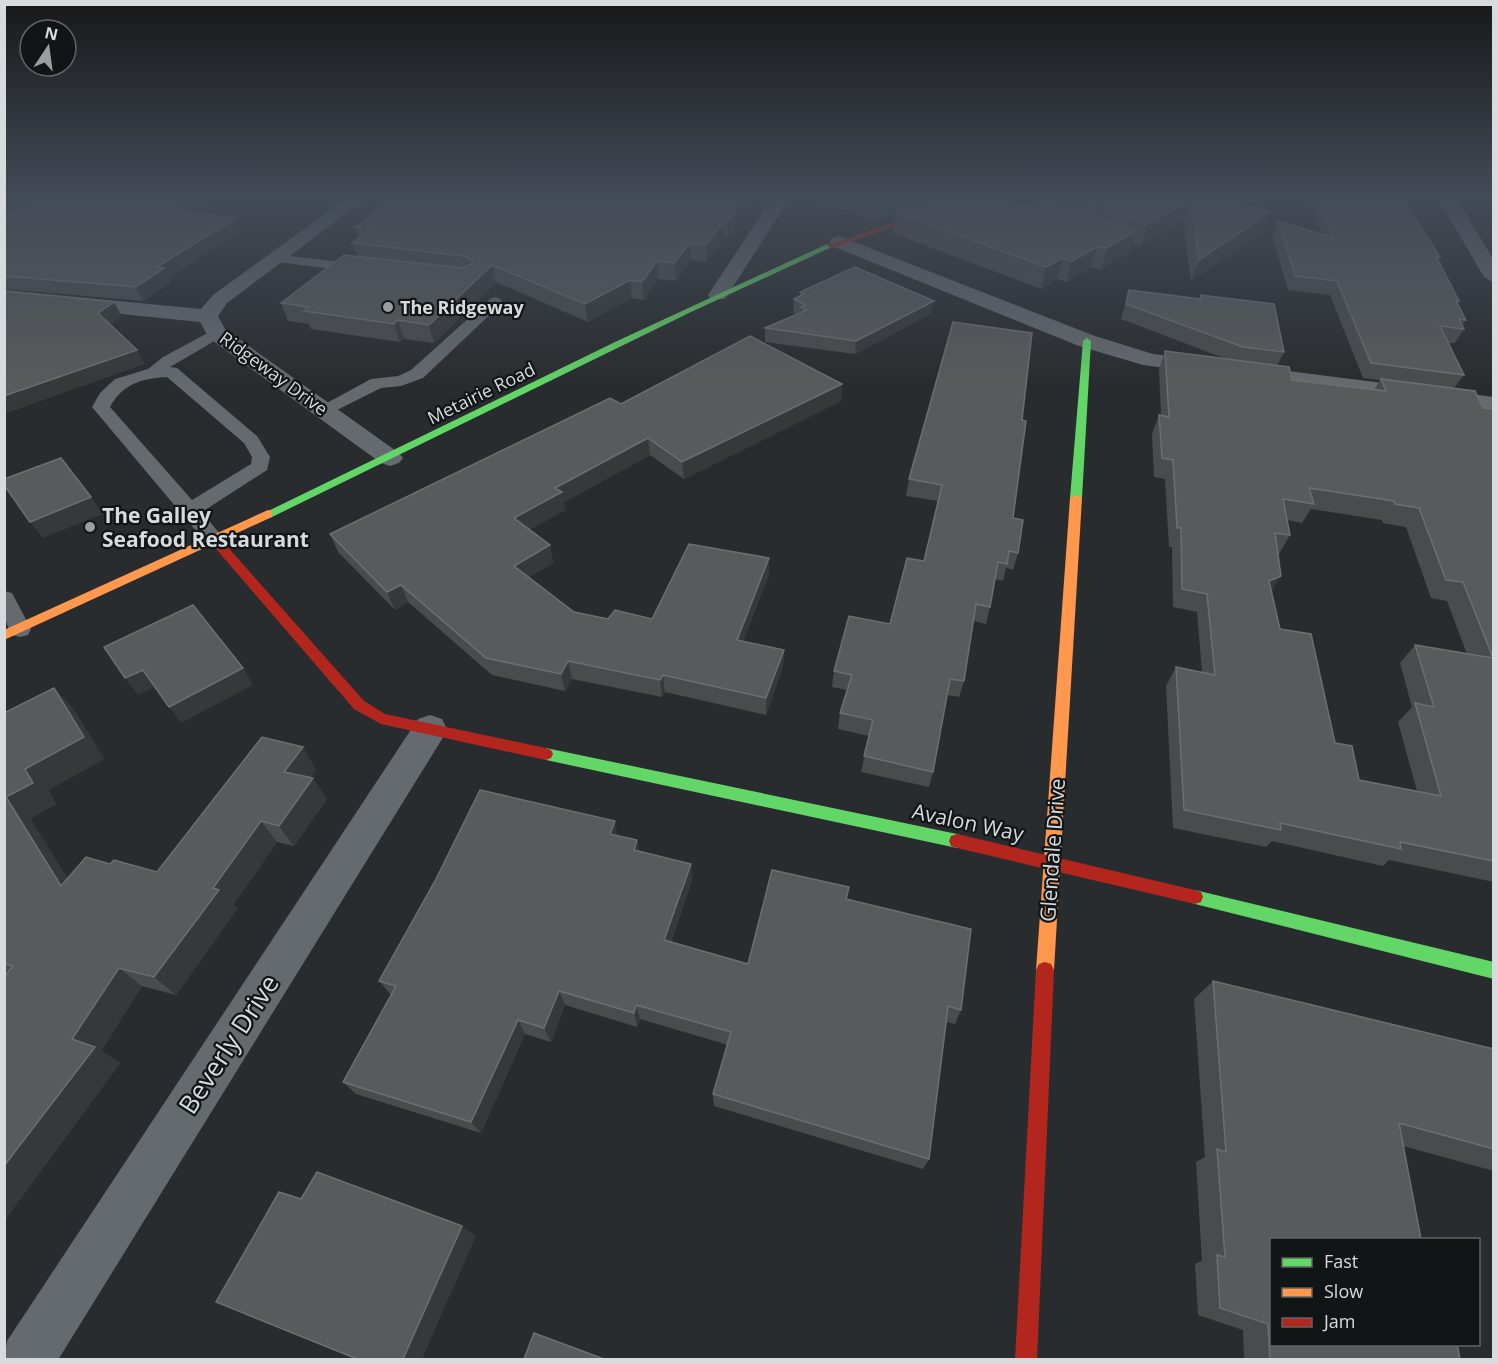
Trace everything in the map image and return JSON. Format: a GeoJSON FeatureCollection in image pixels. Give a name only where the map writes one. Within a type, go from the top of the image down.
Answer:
{"type":"FeatureCollection","features":[{"type":"Feature","properties":{"kind":"street","name":"Ridgeway Drive"},"geometry":{"type":"LineString","coordinates":[[275,259],[220,299],[212,325],[390,458]]}},
{"type":"Feature","properties":{"kind":"street"},"geometry":{"type":"LineString","coordinates":[[718,295],[742,259]]}},
{"type":"Feature","properties":{"kind":"street","name":"Metairie Road"},"geometry":{"type":"LineString","coordinates":[[12,633],[390,458],[718,295],[801,259]]}},
{"type":"Feature","properties":{"kind":"street"},"geometry":{"type":"LineString","coordinates":[[881,259],[1122,353],[1162,362],[1494,404]]}},
{"type":"Feature","properties":{"kind":"street"},"geometry":{"type":"LineString","coordinates":[[1483,259],[1494,278]]}},
{"type":"Feature","properties":{"kind":"street"},"geometry":{"type":"LineString","coordinates":[[4,296],[212,325]]}},
{"type":"Feature","properties":{"kind":"street","name":"Glendale Drive"},"geometry":{"type":"LineString","coordinates":[[1026,1359],[1050,861],[1087,341]]}},
{"type":"Feature","properties":{"kind":"street","name":"Avalon Way"},"geometry":{"type":"LineString","coordinates":[[214,539],[359,705],[381,719],[1050,861],[1494,971]]}},
{"type":"Feature","properties":{"kind":"street","name":"Beverly Drive"},"geometry":{"type":"LineString","coordinates":[[26,1359],[430,729]]}},
{"type":"Feature","properties":{"kind":"lane"},"geometry":{"type":"LineString","coordinates":[[281,259],[379,271]]}},
{"type":"Feature","properties":{"kind":"lane"},"geometry":{"type":"LineString","coordinates":[[323,410],[378,383],[401,381],[417,374],[495,302]]}},
{"type":"Feature","properties":{"kind":"lane"},"geometry":{"type":"LineString","coordinates":[[154,372],[212,325]]}},
{"type":"Feature","properties":{"kind":"lane"},"geometry":{"type":"LineString","coordinates":[[190,510],[260,466],[261,457],[251,440],[171,372],[154,372],[127,379],[107,392],[101,406],[214,539]]}},
{"type":"Feature","properties":{"kind":"lane"},"geometry":{"type":"LineString","coordinates":[[4,598],[12,633]]}},
{"type":"Feature","properties":{"kind":"building"},"geometry":{"type":"Polygon","coordinates":[[[4,259],[170,259],[157,267],[164,268],[136,287],[4,276],[4,259]]]}},
{"type":"Feature","properties":{"kind":"building"},"geometry":{"type":"Polygon","coordinates":[[[339,259],[377,259],[463,268],[472,264],[469,259],[677,259],[674,263],[657,261],[642,282],[630,280],[585,304],[492,265],[429,325],[398,320],[394,324],[304,311],[308,307],[281,303],[339,259]]]}},
{"type":"Feature","properties":{"kind":"building"},"geometry":{"type":"Polygon","coordinates":[[[1023,259],[1062,259],[1046,267],[1023,259]]]}},
{"type":"Feature","properties":{"kind":"building"},"geometry":{"type":"Polygon","coordinates":[[[1290,259],[1437,259],[1466,320],[1459,319],[1464,329],[1440,326],[1464,375],[1371,363],[1337,281],[1295,276],[1290,259]]]}},
{"type":"Feature","properties":{"kind":"building"},"geometry":{"type":"Polygon","coordinates":[[[855,267],[934,301],[856,341],[765,328],[807,310],[801,307],[805,305],[794,299],[804,294],[800,292],[855,267]]]}},
{"type":"Feature","properties":{"kind":"building"},"geometry":{"type":"Polygon","coordinates":[[[1129,290],[1201,299],[1201,295],[1274,304],[1284,352],[1243,347],[1126,304],[1129,290]]]}},
{"type":"Feature","properties":{"kind":"building"},"geometry":{"type":"Polygon","coordinates":[[[4,291],[114,302],[98,313],[137,350],[4,396],[4,291]]]}},
{"type":"Feature","properties":{"kind":"building"},"geometry":{"type":"Polygon","coordinates":[[[953,322],[1032,333],[1022,420],[1026,421],[1013,518],[1023,520],[1018,553],[1009,551],[1007,564],[998,562],[990,607],[976,604],[964,681],[950,679],[933,772],[864,756],[873,720],[840,713],[852,675],[834,671],[849,616],[890,624],[907,558],[924,561],[942,485],[909,479],[953,322]]]}},
{"type":"Feature","properties":{"kind":"building"},"geometry":{"type":"Polygon","coordinates":[[[750,336],[842,384],[682,462],[648,438],[555,488],[562,492],[514,518],[550,545],[514,566],[574,612],[608,619],[615,610],[652,619],[689,544],[769,558],[737,640],[784,650],[766,698],[663,675],[660,680],[568,661],[561,674],[486,658],[401,585],[387,592],[330,534],[610,398],[621,404],[750,336]]]}},
{"type":"Feature","properties":{"kind":"building"},"geometry":{"type":"Polygon","coordinates":[[[1165,351],[1289,367],[1292,380],[1386,391],[1381,379],[1475,391],[1483,408],[1494,409],[1494,861],[1400,842],[1401,849],[1280,823],[1281,830],[1184,810],[1176,667],[1215,675],[1207,594],[1182,589],[1181,528],[1177,528],[1173,460],[1162,458],[1159,415],[1169,417],[1165,351]],[[1309,488],[1314,504],[1283,499],[1290,535],[1275,533],[1281,576],[1269,581],[1280,629],[1311,634],[1335,743],[1352,746],[1359,780],[1441,796],[1415,703],[1434,707],[1415,645],[1493,658],[1463,582],[1446,580],[1419,508],[1395,504],[1394,501],[1309,488]]]}},
{"type":"Feature","properties":{"kind":"building"},"geometry":{"type":"Polygon","coordinates":[[[61,458],[91,497],[30,522],[4,485],[4,479],[61,458]]]}},
{"type":"Feature","properties":{"kind":"building"},"geometry":{"type":"Polygon","coordinates":[[[193,605],[243,668],[169,707],[143,670],[125,678],[104,647],[193,605]]]}},
{"type":"Feature","properties":{"kind":"building"},"geometry":{"type":"Polygon","coordinates":[[[54,688],[84,737],[25,769],[33,783],[6,797],[61,886],[86,857],[110,864],[114,860],[157,872],[262,737],[303,747],[284,772],[313,778],[279,826],[261,821],[213,888],[219,890],[154,977],[119,968],[72,1039],[95,1047],[4,1166],[4,977],[13,966],[4,964],[4,713],[54,688]]]}},
{"type":"Feature","properties":{"kind":"building"},"geometry":{"type":"Polygon","coordinates":[[[480,790],[615,821],[610,834],[637,840],[634,850],[691,864],[664,940],[748,964],[772,870],[849,887],[846,899],[971,929],[961,1010],[948,1006],[929,1159],[713,1094],[731,1032],[636,1005],[634,1013],[559,991],[544,1028],[518,1020],[471,1122],[343,1082],[396,986],[379,981],[436,879],[480,790]]]}},
{"type":"Feature","properties":{"kind":"building"},"geometry":{"type":"Polygon","coordinates":[[[1213,981],[1494,1049],[1494,1149],[1399,1123],[1421,1238],[1270,1238],[1270,1346],[1457,1346],[1460,1359],[1270,1359],[1268,1324],[1220,1308],[1217,1255],[1225,1257],[1217,1149],[1226,1152],[1213,981]]]}},
{"type":"Feature","properties":{"kind":"building"},"geometry":{"type":"Polygon","coordinates":[[[317,1172],[462,1226],[403,1359],[357,1359],[216,1302],[279,1192],[301,1199],[317,1172]]]}},
{"type":"Feature","properties":{"kind":"building"},"geometry":{"type":"Polygon","coordinates":[[[534,1333],[604,1359],[524,1359],[534,1333]]]}},
{"type":"Feature","properties":{"kind":"traffic: fast"},"geometry":{"type":"LineString","coordinates":[[268,514],[618,344],[802,259]]}},
{"type":"Feature","properties":{"kind":"traffic: fast"},"geometry":{"type":"LineString","coordinates":[[1076,498],[1087,341]]}},
{"type":"Feature","properties":{"kind":"traffic: fast"},"geometry":{"type":"LineString","coordinates":[[546,754],[957,841]]}},
{"type":"Feature","properties":{"kind":"traffic: fast"},"geometry":{"type":"LineString","coordinates":[[1195,897],[1494,971]]}},
{"type":"Feature","properties":{"kind":"traffic: slow"},"geometry":{"type":"LineString","coordinates":[[1045,970],[1076,498]]}},
{"type":"Feature","properties":{"kind":"traffic: slow"},"geometry":{"type":"LineString","coordinates":[[4,636],[268,514]]}},
{"type":"Feature","properties":{"kind":"traffic: jam"},"geometry":{"type":"LineString","coordinates":[[214,539],[359,705],[381,719],[546,754]]}},
{"type":"Feature","properties":{"kind":"traffic: jam"},"geometry":{"type":"LineString","coordinates":[[957,841],[1195,897]]}},
{"type":"Feature","properties":{"kind":"traffic: jam"},"geometry":{"type":"LineString","coordinates":[[1026,1360],[1045,970]]}},
{"type":"Feature","properties":{"kind":"place","name":"The Ridgeway"},"geometry":{"type":"Point","coordinates":[388,307]}},
{"type":"Feature","properties":{"kind":"place","name":"The Galley Seafood Restaurant"},"geometry":{"type":"Point","coordinates":[90,527]}}]}
